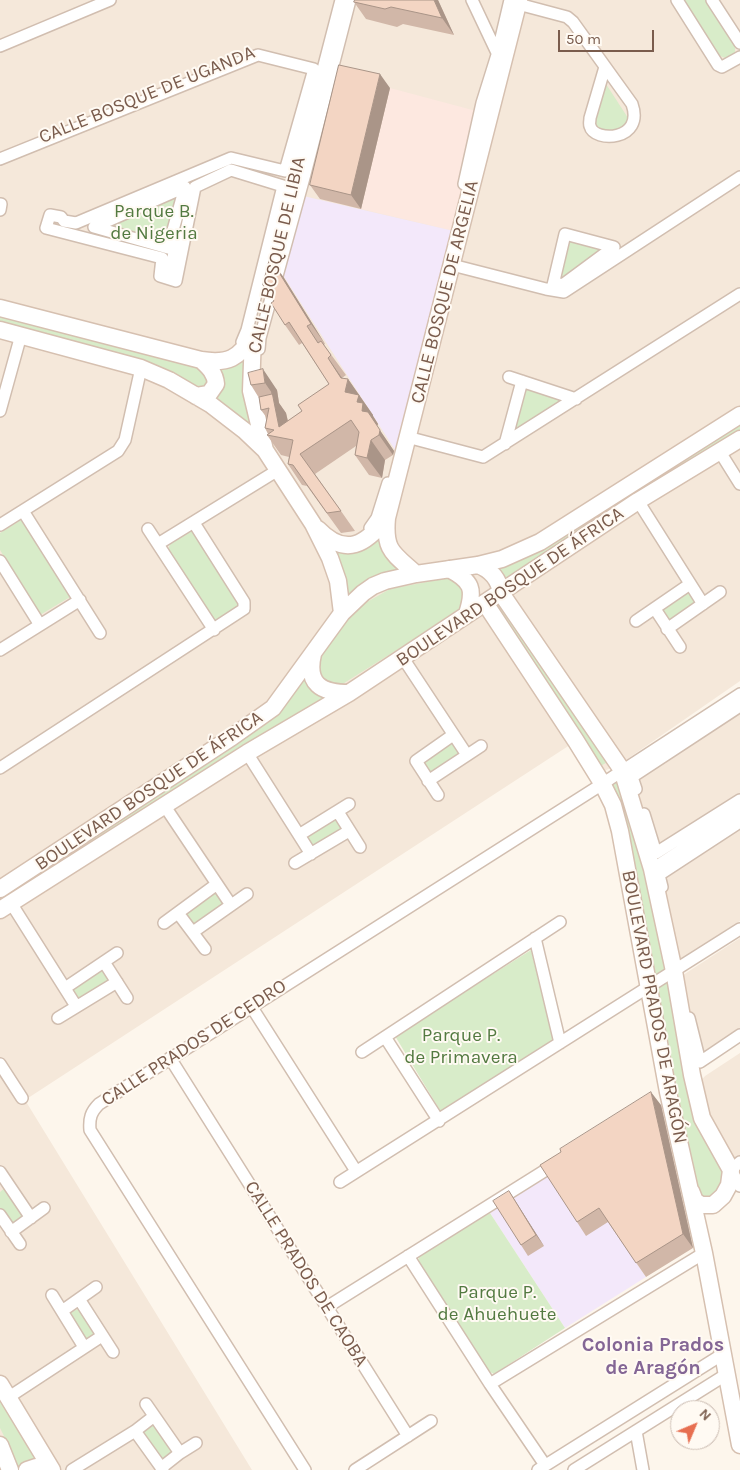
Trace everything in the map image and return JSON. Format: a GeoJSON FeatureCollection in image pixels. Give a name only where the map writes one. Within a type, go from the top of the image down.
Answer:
{"type":"FeatureCollection","features":[{"type":"Feature","properties":{"kind":"street"},"geometry":{"type":"LineString","coordinates":[[0,46],[110,0]]}},
{"type":"Feature","properties":{"kind":"street","name":"CALLE BOSQUE DE LIBIA"},"geometry":{"type":"LineString","coordinates":[[340,0],[253,336],[251,390],[265,450],[313,524],[330,558],[338,581],[342,613]]}},
{"type":"Feature","properties":{"kind":"street"},"geometry":{"type":"LineString","coordinates":[[350,0],[260,338],[256,373],[260,410],[272,450],[316,518],[339,537],[355,538],[368,530],[377,518],[429,341],[480,112],[500,59],[474,2]]}},
{"type":"Feature","properties":{"kind":"street"},"geometry":{"type":"LineString","coordinates":[[677,0],[718,65],[725,66],[740,57]]}},
{"type":"Feature","properties":{"kind":"street"},"geometry":{"type":"LineString","coordinates":[[712,0],[740,43]]}},
{"type":"Feature","properties":{"kind":"street"},"geometry":{"type":"LineString","coordinates":[[516,1],[567,17],[579,29],[632,104],[635,112],[632,127],[617,135],[600,135],[594,132],[590,126],[590,118],[605,67]]}},
{"type":"Feature","properties":{"kind":"street","name":"CALLE BOSQUE DE ARGELIA"},"geometry":{"type":"LineString","coordinates":[[416,574],[388,545],[385,536],[387,518],[452,265],[500,59],[516,1]]}},
{"type":"Feature","properties":{"kind":"street","name":"CALLE BOSQUE DE UGANDA"},"geometry":{"type":"LineString","coordinates":[[0,153],[254,49],[260,48],[324,65]]}},
{"type":"Feature","properties":{"kind":"street"},"geometry":{"type":"LineString","coordinates":[[0,159],[258,55],[314,69],[285,171],[231,158],[76,223],[64,221],[61,217],[50,215],[46,228],[162,258],[160,276],[176,282],[195,186],[231,170],[283,186],[247,330],[243,341],[235,350],[225,356],[212,358],[0,302]]}},
{"type":"Feature","properties":{"kind":"street"},"geometry":{"type":"LineString","coordinates":[[76,229],[233,164],[294,181]]}},
{"type":"Feature","properties":{"kind":"street"},"geometry":{"type":"LineString","coordinates":[[452,265],[549,287],[559,292],[566,291],[740,178]]}},
{"type":"Feature","properties":{"kind":"street"},"geometry":{"type":"LineString","coordinates":[[171,251],[192,180]]}},
{"type":"Feature","properties":{"kind":"street"},"geometry":{"type":"LineString","coordinates":[[169,274],[171,251],[185,187],[94,227],[171,251]]}},
{"type":"Feature","properties":{"kind":"street"},"geometry":{"type":"LineString","coordinates":[[0,204],[0,210]]}},
{"type":"Feature","properties":{"kind":"street"},"geometry":{"type":"LineString","coordinates":[[55,225],[171,251]]}},
{"type":"Feature","properties":{"kind":"street"},"geometry":{"type":"LineString","coordinates":[[549,287],[562,229],[632,247]]}},
{"type":"Feature","properties":{"kind":"street"},"geometry":{"type":"LineString","coordinates":[[566,234],[614,247],[564,284],[549,287],[566,234]]}},
{"type":"Feature","properties":{"kind":"street"},"geometry":{"type":"LineString","coordinates":[[408,437],[480,458],[486,456],[740,294]]}},
{"type":"Feature","properties":{"kind":"street"},"geometry":{"type":"LineString","coordinates":[[0,308],[201,360],[226,361],[236,357],[247,346],[253,336]]}},
{"type":"Feature","properties":{"kind":"street"},"geometry":{"type":"LineString","coordinates":[[0,330],[142,368],[169,380],[210,404],[245,431],[265,450]]}},
{"type":"Feature","properties":{"kind":"street"},"geometry":{"type":"LineString","coordinates":[[0,411],[21,335]]}},
{"type":"Feature","properties":{"kind":"street"},"geometry":{"type":"LineString","coordinates":[[196,396],[209,394],[216,384],[212,370],[201,360]]}},
{"type":"Feature","properties":{"kind":"street"},"geometry":{"type":"LineString","coordinates":[[0,525],[118,451],[125,440],[142,368]]}},
{"type":"Feature","properties":{"kind":"street"},"geometry":{"type":"LineString","coordinates":[[509,377],[576,399]]}},
{"type":"Feature","properties":{"kind":"street"},"geometry":{"type":"LineString","coordinates":[[505,444],[522,381]]}},
{"type":"Feature","properties":{"kind":"street","name":"BOULEVARD BOSQUE DE ÁFRICA"},"geometry":{"type":"LineString","coordinates":[[0,889],[232,738],[273,708],[342,613],[373,586],[384,581],[416,574],[478,565],[502,559],[540,542],[740,415]]}},
{"type":"Feature","properties":{"kind":"street","name":"BOULEVARD BOSQUE DE ÁFRICA"},"geometry":{"type":"LineString","coordinates":[[6,907],[247,753],[349,693],[638,501],[740,439]]}},
{"type":"Feature","properties":{"kind":"street"},"geometry":{"type":"LineString","coordinates":[[720,452],[740,484]]}},
{"type":"Feature","properties":{"kind":"street"},"geometry":{"type":"LineString","coordinates":[[158,544],[278,470]]}},
{"type":"Feature","properties":{"kind":"street"},"geometry":{"type":"LineString","coordinates":[[638,501],[703,604]]}},
{"type":"Feature","properties":{"kind":"street"},"geometry":{"type":"LineString","coordinates":[[23,510],[100,634]]}},
{"type":"Feature","properties":{"kind":"street"},"geometry":{"type":"LineString","coordinates":[[313,524],[325,537],[341,544],[353,545],[366,541],[387,518]]}},
{"type":"Feature","properties":{"kind":"street"},"geometry":{"type":"LineString","coordinates":[[0,768],[242,612],[245,604],[194,523]]}},
{"type":"Feature","properties":{"kind":"street"},"geometry":{"type":"LineString","coordinates":[[148,529],[214,630]]}},
{"type":"Feature","properties":{"kind":"street"},"geometry":{"type":"LineString","coordinates":[[0,561],[40,625]]}},
{"type":"Feature","properties":{"kind":"street","name":"BOULEVARD PRADOS DE ARAGÓN"},"geometry":{"type":"LineString","coordinates":[[478,565],[494,575],[500,586],[500,593],[622,770],[652,869],[702,1118],[735,1166]]}},
{"type":"Feature","properties":{"kind":"street"},"geometry":{"type":"LineString","coordinates":[[449,569],[464,577],[471,589],[472,596],[468,614]]}},
{"type":"Feature","properties":{"kind":"street"},"geometry":{"type":"LineString","coordinates":[[636,621],[690,584]]}},
{"type":"Feature","properties":{"kind":"street"},"geometry":{"type":"LineString","coordinates":[[667,629],[720,592]]}},
{"type":"Feature","properties":{"kind":"street"},"geometry":{"type":"LineString","coordinates":[[0,650],[80,600]]}},
{"type":"Feature","properties":{"kind":"street","name":"BOULEVARD PRADOS DE ARAGÓN"},"geometry":{"type":"LineString","coordinates":[[485,603],[602,783],[614,806],[649,986],[663,1095],[691,1191],[740,1445]]}},
{"type":"Feature","properties":{"kind":"street"},"geometry":{"type":"LineString","coordinates":[[654,609],[680,647]]}},
{"type":"Feature","properties":{"kind":"street"},"geometry":{"type":"LineString","coordinates":[[313,654],[311,671],[317,684],[334,693],[349,693]]}},
{"type":"Feature","properties":{"kind":"street"},"geometry":{"type":"LineString","coordinates":[[403,658],[452,735],[467,755]]}},
{"type":"Feature","properties":{"kind":"street","name":"CALLE PRADOS DE CEDRO"},"geometry":{"type":"LineString","coordinates":[[305,1470],[90,1130],[89,1121],[92,1111],[99,1104],[170,1058],[740,694]]}},
{"type":"Feature","properties":{"kind":"street"},"geometry":{"type":"LineString","coordinates":[[740,706],[632,777],[656,854],[740,800]]}},
{"type":"Feature","properties":{"kind":"street"},"geometry":{"type":"LineString","coordinates":[[438,795],[416,761],[452,735]]}},
{"type":"Feature","properties":{"kind":"street"},"geometry":{"type":"LineString","coordinates":[[428,781],[481,746]]}},
{"type":"Feature","properties":{"kind":"street"},"geometry":{"type":"LineString","coordinates":[[247,753],[311,854]]}},
{"type":"Feature","properties":{"kind":"street"},"geometry":{"type":"LineString","coordinates":[[299,835],[349,804]]}},
{"type":"Feature","properties":{"kind":"street"},"geometry":{"type":"LineString","coordinates":[[164,805],[230,905]]}},
{"type":"Feature","properties":{"kind":"street"},"geometry":{"type":"LineString","coordinates":[[338,812],[360,847]]}},
{"type":"Feature","properties":{"kind":"street"},"geometry":{"type":"LineString","coordinates":[[652,869],[740,812]]}},
{"type":"Feature","properties":{"kind":"street"},"geometry":{"type":"LineString","coordinates":[[740,822],[659,875],[678,960],[740,921]]}},
{"type":"Feature","properties":{"kind":"street"},"geometry":{"type":"LineString","coordinates":[[295,863],[349,831]]}},
{"type":"Feature","properties":{"kind":"street"},"geometry":{"type":"LineString","coordinates":[[164,923],[217,884]]}},
{"type":"Feature","properties":{"kind":"street"},"geometry":{"type":"LineString","coordinates":[[193,932],[247,894]]}},
{"type":"Feature","properties":{"kind":"street"},"geometry":{"type":"LineString","coordinates":[[6,907],[76,1006]]}},
{"type":"Feature","properties":{"kind":"street"},"geometry":{"type":"LineString","coordinates":[[178,913],[205,949]]}},
{"type":"Feature","properties":{"kind":"street"},"geometry":{"type":"LineString","coordinates":[[362,1052],[560,922]]}},
{"type":"Feature","properties":{"kind":"street"},"geometry":{"type":"LineString","coordinates":[[340,1182],[740,929]]}},
{"type":"Feature","properties":{"kind":"street"},"geometry":{"type":"LineString","coordinates":[[535,938],[560,1043]]}},
{"type":"Feature","properties":{"kind":"street"},"geometry":{"type":"LineString","coordinates":[[740,938],[680,976],[700,1062],[740,1035]]}},
{"type":"Feature","properties":{"kind":"street"},"geometry":{"type":"LineString","coordinates":[[64,988],[117,954]]}},
{"type":"Feature","properties":{"kind":"street"},"geometry":{"type":"LineString","coordinates":[[104,962],[127,998]]}},
{"type":"Feature","properties":{"kind":"street"},"geometry":{"type":"LineString","coordinates":[[58,1018],[117,982]]}},
{"type":"Feature","properties":{"kind":"street"},"geometry":{"type":"LineString","coordinates":[[251,1006],[356,1171]]}},
{"type":"Feature","properties":{"kind":"street"},"geometry":{"type":"LineString","coordinates":[[385,1037],[439,1121]]}},
{"type":"Feature","properties":{"kind":"street"},"geometry":{"type":"LineString","coordinates":[[692,1075],[740,1044]]}},
{"type":"Feature","properties":{"kind":"street","name":"CALLE PRADOS DE CAOBA"},"geometry":{"type":"LineString","coordinates":[[170,1058],[408,1436]]}},
{"type":"Feature","properties":{"kind":"street"},"geometry":{"type":"LineString","coordinates":[[1,1068],[22,1098]]}},
{"type":"Feature","properties":{"kind":"street"},"geometry":{"type":"LineString","coordinates":[[327,1307],[568,1155]]}},
{"type":"Feature","properties":{"kind":"street"},"geometry":{"type":"LineString","coordinates":[[735,1166],[740,1186]]}},
{"type":"Feature","properties":{"kind":"street"},"geometry":{"type":"LineString","coordinates":[[691,1191],[695,1201],[701,1205],[713,1205],[723,1196],[735,1166]]}},
{"type":"Feature","properties":{"kind":"street"},"geometry":{"type":"LineString","coordinates":[[2,1178],[31,1218]]}},
{"type":"Feature","properties":{"kind":"street"},"geometry":{"type":"LineString","coordinates":[[11,1232],[44,1208]]}},
{"type":"Feature","properties":{"kind":"street"},"geometry":{"type":"LineString","coordinates":[[0,1215],[20,1244]]}},
{"type":"Feature","properties":{"kind":"street"},"geometry":{"type":"LineString","coordinates":[[490,1384],[704,1253]]}},
{"type":"Feature","properties":{"kind":"street"},"geometry":{"type":"LineString","coordinates":[[408,1256],[541,1468],[723,1354]]}},
{"type":"Feature","properties":{"kind":"street"},"geometry":{"type":"LineString","coordinates":[[62,1311],[96,1287]]}},
{"type":"Feature","properties":{"kind":"street"},"geometry":{"type":"LineString","coordinates":[[52,1295],[84,1347]]}},
{"type":"Feature","properties":{"kind":"street"},"geometry":{"type":"LineString","coordinates":[[79,1299],[113,1352]]}},
{"type":"Feature","properties":{"kind":"street"},"geometry":{"type":"LineString","coordinates":[[51,1470],[4,1390],[102,1336]]}},
{"type":"Feature","properties":{"kind":"street"},"geometry":{"type":"LineString","coordinates":[[574,1470],[727,1374]]}},
{"type":"Feature","properties":{"kind":"street"},"geometry":{"type":"LineString","coordinates":[[146,1404],[180,1453]]}},
{"type":"Feature","properties":{"kind":"street"},"geometry":{"type":"LineString","coordinates":[[72,1470],[154,1417]]}},
{"type":"Feature","properties":{"kind":"street"},"geometry":{"type":"LineString","coordinates":[[354,1470],[431,1421]]}},
{"type":"Feature","properties":{"kind":"street"},"geometry":{"type":"LineString","coordinates":[[135,1431],[162,1469],[180,1453],[196,1443]]}},
{"type":"Feature","properties":{"kind":"street"},"geometry":{"type":"LineString","coordinates":[[636,1431],[643,1470]]}},
{"type":"Feature","properties":{"kind":"street"},"geometry":{"type":"LineString","coordinates":[[0,1445],[10,1470]]}},
{"type":"Feature","properties":{"kind":"street"},"geometry":{"type":"LineString","coordinates":[[27,1470],[36,1467],[51,1470]]}},
{"type":"Feature","properties":{"kind":"shaded area"},"geometry":{"type":"Polygon","coordinates":[[[0,0],[740,0],[740,681],[623,762],[598,774],[576,741],[25,1100],[252,1470],[0,1470],[0,0]]]}},
{"type":"Feature","properties":{"kind":"shaded area"},"geometry":{"type":"Polygon","coordinates":[[[390,88],[480,112],[454,231],[361,209],[390,88]]]}},
{"type":"Feature","properties":{"kind":"shaded area"},"geometry":{"type":"Polygon","coordinates":[[[299,195],[454,231],[397,453],[279,269],[299,195]]]}},
{"type":"Feature","properties":{"kind":"shaded area"},"geometry":{"type":"Polygon","coordinates":[[[740,706],[740,800],[656,853],[632,777],[740,706]]]}},
{"type":"Feature","properties":{"kind":"shaded area"},"geometry":{"type":"Polygon","coordinates":[[[740,822],[740,921],[678,961],[659,875],[740,822]]]}},
{"type":"Feature","properties":{"kind":"shaded area"},"geometry":{"type":"Polygon","coordinates":[[[740,938],[740,1036],[700,1062],[680,977],[740,938]]]}},
{"type":"Feature","properties":{"kind":"shaded area"},"geometry":{"type":"Polygon","coordinates":[[[740,1053],[740,1156],[735,1160],[726,1153],[708,1118],[700,1082],[705,1076],[740,1053]]]}},
{"type":"Feature","properties":{"kind":"shaded area"},"geometry":{"type":"Polygon","coordinates":[[[569,1163],[646,1277],[565,1328],[490,1213],[569,1163]]]}},
{"type":"Feature","properties":{"kind":"green space"},"geometry":{"type":"Polygon","coordinates":[[[684,0],[706,0],[735,46],[735,54],[728,59],[720,56],[684,0]]]}},
{"type":"Feature","properties":{"kind":"green space"},"geometry":{"type":"Polygon","coordinates":[[[606,84],[630,121],[611,134],[593,130],[606,84]]]}},
{"type":"Feature","properties":{"kind":"green space","name":"Parque B. de Nigeria"},"geometry":{"type":"Polygon","coordinates":[[[185,187],[168,248],[94,227],[185,187]]]}},
{"type":"Feature","properties":{"kind":"green space"},"geometry":{"type":"Polygon","coordinates":[[[565,234],[614,247],[553,285],[565,234]]]}},
{"type":"Feature","properties":{"kind":"green space"},"geometry":{"type":"Polygon","coordinates":[[[0,313],[198,365],[211,379],[204,390],[0,326],[0,313]]]}},
{"type":"Feature","properties":{"kind":"green space"},"geometry":{"type":"Polygon","coordinates":[[[246,356],[253,429],[212,398],[214,367],[246,356]]]}},
{"type":"Feature","properties":{"kind":"green space"},"geometry":{"type":"Polygon","coordinates":[[[526,387],[565,401],[512,434],[526,387]]]}},
{"type":"Feature","properties":{"kind":"green space"},"geometry":{"type":"Polygon","coordinates":[[[740,422],[740,432],[501,585],[491,567],[740,422]]]}},
{"type":"Feature","properties":{"kind":"green space"},"geometry":{"type":"Polygon","coordinates":[[[23,519],[70,597],[40,615],[0,550],[0,533],[23,519]]]}},
{"type":"Feature","properties":{"kind":"green space"},"geometry":{"type":"Polygon","coordinates":[[[194,530],[241,605],[215,622],[167,553],[170,544],[194,530]]]}},
{"type":"Feature","properties":{"kind":"green space"},"geometry":{"type":"Polygon","coordinates":[[[380,532],[401,570],[347,598],[330,544],[380,532]]]}},
{"type":"Feature","properties":{"kind":"green space"},"geometry":{"type":"Polygon","coordinates":[[[458,576],[469,602],[341,685],[321,678],[317,666],[325,651],[349,617],[367,602],[390,589],[458,576]]]}},
{"type":"Feature","properties":{"kind":"green space"},"geometry":{"type":"Polygon","coordinates":[[[688,592],[696,604],[670,623],[661,610],[688,592]]]}},
{"type":"Feature","properties":{"kind":"green space"},"geometry":{"type":"Polygon","coordinates":[[[500,602],[609,761],[599,767],[495,607],[500,602]]]}},
{"type":"Feature","properties":{"kind":"green space"},"geometry":{"type":"Polygon","coordinates":[[[307,672],[328,698],[0,906],[0,894],[96,834],[307,672]]]}},
{"type":"Feature","properties":{"kind":"green space"},"geometry":{"type":"Polygon","coordinates":[[[450,741],[459,754],[426,776],[419,763],[450,741]]]}},
{"type":"Feature","properties":{"kind":"green space"},"geometry":{"type":"Polygon","coordinates":[[[616,783],[619,784],[644,864],[724,1172],[723,1180],[711,1198],[704,1197],[697,1190],[636,880],[612,786],[616,783]]]}},
{"type":"Feature","properties":{"kind":"green space"},"geometry":{"type":"Polygon","coordinates":[[[338,816],[345,828],[313,848],[305,836],[338,816]]]}},
{"type":"Feature","properties":{"kind":"green space"},"geometry":{"type":"Polygon","coordinates":[[[216,889],[225,903],[193,926],[184,913],[216,889]]]}},
{"type":"Feature","properties":{"kind":"green space","name":"Parque P. de Primavera"},"geometry":{"type":"Polygon","coordinates":[[[531,950],[553,1040],[441,1112],[395,1036],[531,950]]]}},
{"type":"Feature","properties":{"kind":"green space"},"geometry":{"type":"Polygon","coordinates":[[[101,969],[111,982],[80,1000],[72,987],[101,969]]]}},
{"type":"Feature","properties":{"kind":"green space"},"geometry":{"type":"Polygon","coordinates":[[[6,1187],[26,1215],[12,1226],[0,1208],[0,1192],[6,1187]]]}},
{"type":"Feature","properties":{"kind":"green space","name":"Parque P. de Ahuehuete"},"geometry":{"type":"Polygon","coordinates":[[[490,1213],[565,1328],[494,1374],[488,1371],[418,1260],[420,1254],[490,1213]]]}},
{"type":"Feature","properties":{"kind":"green space"},"geometry":{"type":"Polygon","coordinates":[[[79,1309],[96,1334],[84,1341],[67,1313],[79,1309]]]}},
{"type":"Feature","properties":{"kind":"green space"},"geometry":{"type":"Polygon","coordinates":[[[0,1389],[45,1463],[24,1464],[17,1470],[11,1450],[0,1428],[0,1389]]]}},
{"type":"Feature","properties":{"kind":"green space"},"geometry":{"type":"Polygon","coordinates":[[[155,1423],[169,1442],[171,1453],[161,1461],[142,1432],[155,1423]]]}},
{"type":"Feature","properties":{"kind":"building"},"geometry":{"type":"Polygon","coordinates":[[[355,0],[434,0],[442,18],[391,7],[385,9],[354,2],[355,0]]]}},
{"type":"Feature","properties":{"kind":"building"},"geometry":{"type":"Polygon","coordinates":[[[339,65],[380,74],[351,195],[310,185],[339,65]]]}},
{"type":"Feature","properties":{"kind":"building"},"geometry":{"type":"Polygon","coordinates":[[[270,258],[311,324],[307,326],[318,343],[321,341],[331,355],[328,358],[341,378],[348,379],[345,392],[359,395],[357,402],[363,403],[362,411],[368,412],[380,430],[379,435],[371,440],[367,458],[355,455],[359,432],[351,420],[300,454],[341,511],[327,513],[293,465],[288,464],[293,440],[267,435],[274,430],[265,428],[269,408],[261,410],[259,397],[272,394],[272,392],[279,427],[302,411],[298,405],[329,384],[289,322],[285,325],[271,303],[274,301],[263,285],[270,258]]]}},
{"type":"Feature","properties":{"kind":"building"},"geometry":{"type":"Polygon","coordinates":[[[263,369],[265,383],[251,385],[248,373],[263,369]]]}},
{"type":"Feature","properties":{"kind":"building"},"geometry":{"type":"Polygon","coordinates":[[[651,1092],[683,1234],[636,1263],[599,1208],[577,1222],[540,1165],[561,1152],[560,1149],[651,1092]]]}},
{"type":"Feature","properties":{"kind":"building"},"geometry":{"type":"Polygon","coordinates":[[[509,1191],[536,1235],[521,1245],[493,1201],[509,1191]]]}},
{"type":"Feature","properties":{"kind":"district","name":"Colonia Prados de Aragón"},"geometry":{"type":"Point","coordinates":[653,1356]}}]}
